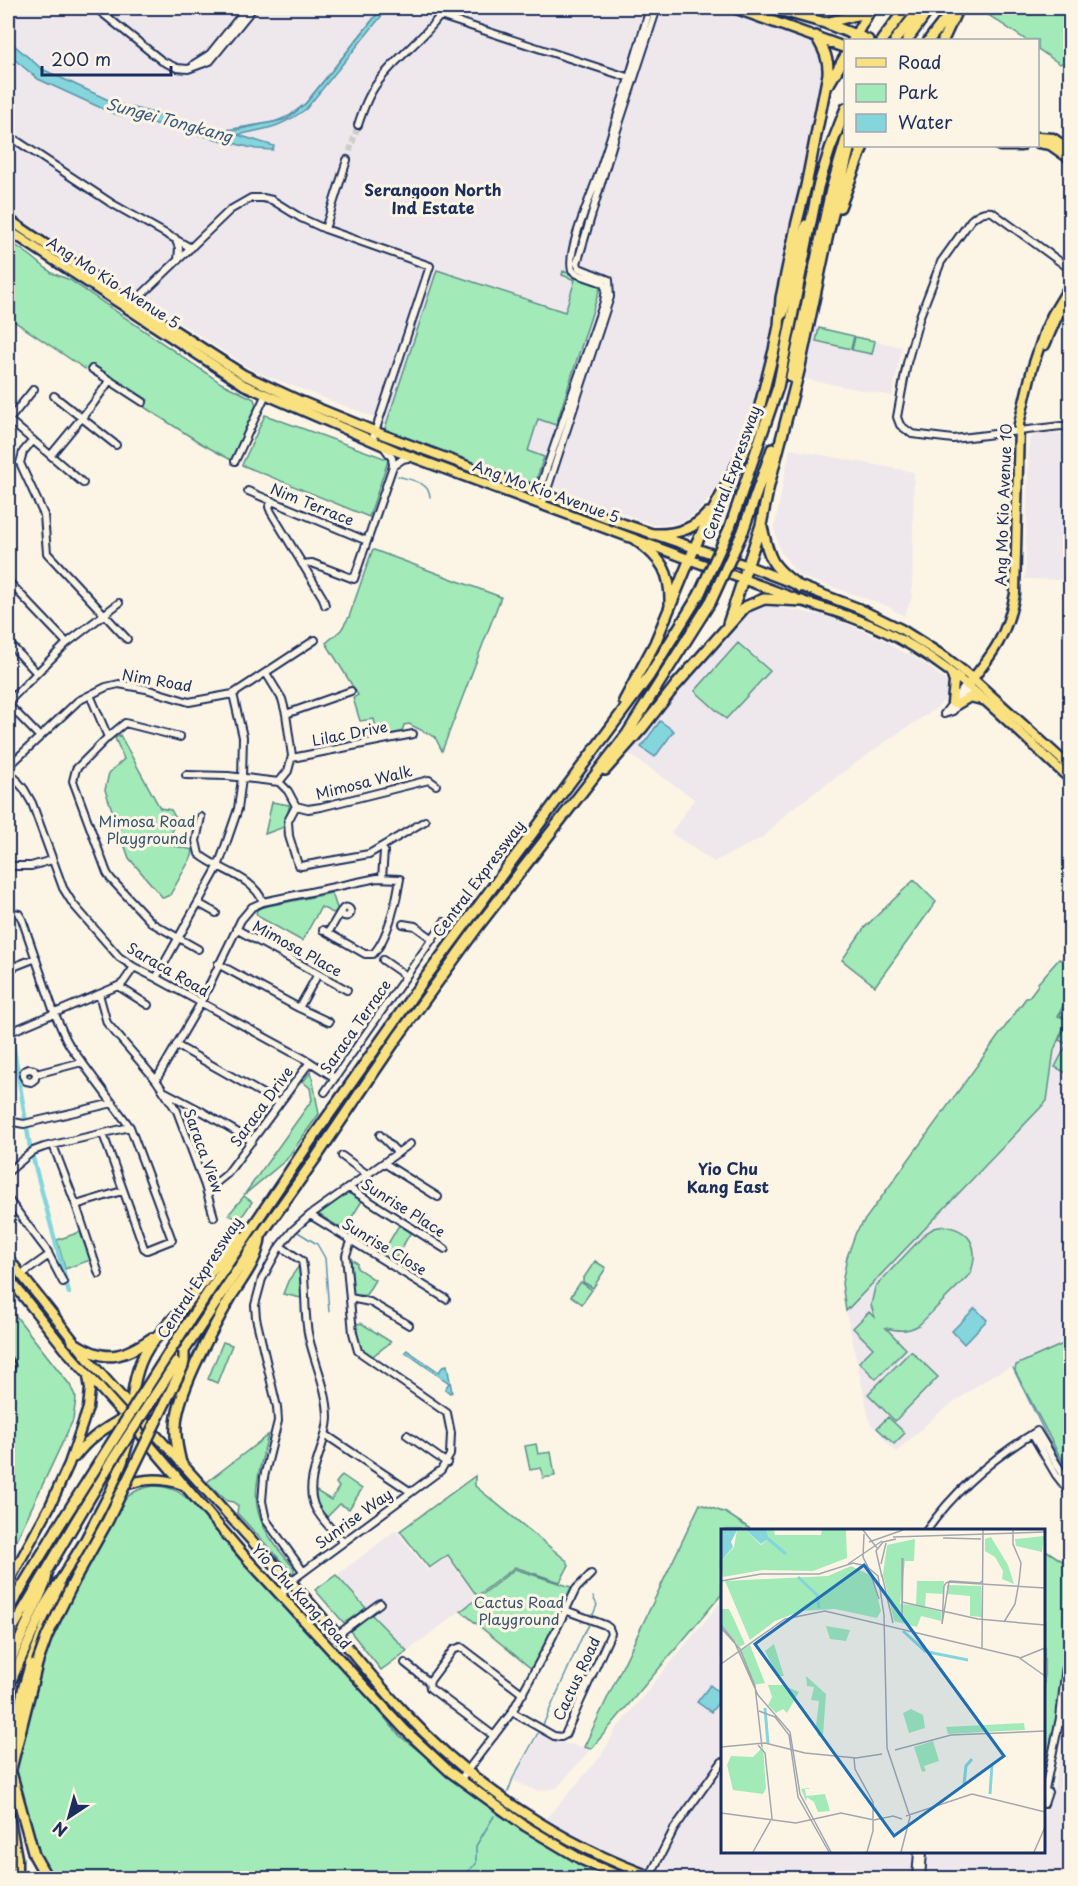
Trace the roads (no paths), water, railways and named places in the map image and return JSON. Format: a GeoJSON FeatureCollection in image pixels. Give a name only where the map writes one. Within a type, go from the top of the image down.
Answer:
{"type":"FeatureCollection","features":[{"type":"Feature","properties":{"kind":"highway"},"geometry":{"type":"LineString","coordinates":[[735,8],[844,47]]}},
{"type":"Feature","properties":{"kind":"highway"},"geometry":{"type":"LineString","coordinates":[[772,8],[825,23],[855,38],[871,8]]}},
{"type":"Feature","properties":{"kind":"highway"},"geometry":{"type":"LineString","coordinates":[[825,23],[857,15],[871,8]]}},
{"type":"Feature","properties":{"kind":"highway"},"geometry":{"type":"LineString","coordinates":[[883,39],[906,8]]}},
{"type":"Feature","properties":{"kind":"highway"},"geometry":{"type":"LineString","coordinates":[[907,39],[921,8]]}},
{"type":"Feature","properties":{"kind":"highway"},"geometry":{"type":"LineString","coordinates":[[896,39],[930,8]]}},
{"type":"Feature","properties":{"kind":"highway"},"geometry":{"type":"LineString","coordinates":[[930,39],[954,8]]}},
{"type":"Feature","properties":{"kind":"highway"},"geometry":{"type":"LineString","coordinates":[[943,39],[958,8]]}},
{"type":"Feature","properties":{"kind":"highway"},"geometry":{"type":"LineString","coordinates":[[779,326],[781,298],[806,186],[829,62],[816,36]]}},
{"type":"Feature","properties":{"kind":"highway"},"geometry":{"type":"LineString","coordinates":[[824,92],[844,58]]}},
{"type":"Feature","properties":{"kind":"highway","name":"Central Expressway"},"geometry":{"type":"LineString","coordinates":[[8,1610],[57,1528],[251,1228],[423,981],[649,676],[699,596],[730,527],[778,387],[818,186],[844,113]]}},
{"type":"Feature","properties":{"kind":"highway","name":"Central Expressway"},"geometry":{"type":"LineString","coordinates":[[8,1636],[115,1457],[260,1236],[397,1038],[476,929],[627,734],[711,601],[743,531],[770,455],[785,400],[831,190],[844,147]]}},
{"type":"Feature","properties":{"kind":"highway"},"geometry":{"type":"LineString","coordinates":[[728,624],[761,525],[850,147]]}},
{"type":"Feature","properties":{"kind":"highway"},"geometry":{"type":"LineString","coordinates":[[828,234],[863,147]]}},
{"type":"Feature","properties":{"kind":"highway"},"geometry":{"type":"LineString","coordinates":[[611,727],[655,643],[694,548],[755,425],[764,396],[779,326],[788,300],[800,243],[818,186]]}},
{"type":"Feature","properties":{"kind":"highway"},"geometry":{"type":"LineString","coordinates":[[652,534],[667,534],[689,528],[700,522],[717,502]]}},
{"type":"Feature","properties":{"kind":"highway"},"geometry":{"type":"LineString","coordinates":[[761,525],[773,564],[777,570],[800,587]]}},
{"type":"Feature","properties":{"kind":"highway"},"geometry":{"type":"LineString","coordinates":[[636,540],[657,557],[666,572],[670,591],[669,610]]}},
{"type":"Feature","properties":{"kind":"highway"},"geometry":{"type":"LineString","coordinates":[[585,790],[613,762],[728,624],[750,603],[764,599],[802,601]]}},
{"type":"Feature","properties":{"kind":"highway"},"geometry":{"type":"LineString","coordinates":[[132,1417],[134,1388],[147,1349],[186,1305],[237,1237],[251,1228]]}},
{"type":"Feature","properties":{"kind":"highway"},"geometry":{"type":"LineString","coordinates":[[181,1463],[176,1424],[192,1372],[227,1304],[257,1255],[260,1236]]}},
{"type":"Feature","properties":{"kind":"highway"},"geometry":{"type":"LineString","coordinates":[[73,1341],[88,1351],[110,1356],[126,1353],[160,1333]]}},
{"type":"Feature","properties":{"kind":"highway"},"geometry":{"type":"LineString","coordinates":[[8,1781],[47,1636],[108,1520],[183,1366],[184,1352]]}},
{"type":"Feature","properties":{"kind":"highway"},"geometry":{"type":"LineString","coordinates":[[132,1417],[168,1398],[192,1372]]}},
{"type":"Feature","properties":{"kind":"highway"},"geometry":{"type":"LineString","coordinates":[[8,1666],[46,1581],[46,1569]]}},
{"type":"Feature","properties":{"kind":"highway"},"geometry":{"type":"LineString","coordinates":[[8,1759],[34,1855],[47,1878]]}},
{"type":"Feature","properties":{"kind":"main road"},"geometry":{"type":"LineString","coordinates":[[1039,136],[1053,138],[1071,150]]}},
{"type":"Feature","properties":{"kind":"main road"},"geometry":{"type":"LineString","coordinates":[[1039,143],[1050,145],[1071,159]]}},
{"type":"Feature","properties":{"kind":"main road","name":"Ang Mo Kio Avenue 5"},"geometry":{"type":"LineString","coordinates":[[8,219],[239,382],[384,446],[878,627],[971,684],[983,700],[1070,776]]}},
{"type":"Feature","properties":{"kind":"main road"},"geometry":{"type":"LineString","coordinates":[[8,219],[8,230]]}},
{"type":"Feature","properties":{"kind":"main road","name":"Ang Mo Kio Avenue 5"},"geometry":{"type":"LineString","coordinates":[[8,230],[244,375],[298,400],[376,432],[858,608],[905,632],[945,657],[971,684],[1071,767]]}},
{"type":"Feature","properties":{"kind":"main road","name":"Ang Mo Kio Avenue 10"},"geometry":{"type":"LineString","coordinates":[[971,684],[1004,645],[1016,614],[1020,594],[1021,431],[1025,394],[1044,333],[1052,315],[1071,285]]}},
{"type":"Feature","properties":{"kind":"main road","name":"Ang Mo Kio Avenue 10"},"geometry":{"type":"LineString","coordinates":[[1021,431],[1042,354],[1057,317],[1071,295]]}},
{"type":"Feature","properties":{"kind":"main road"},"geometry":{"type":"LineString","coordinates":[[951,673],[955,703],[970,697],[983,700]]}},
{"type":"Feature","properties":{"kind":"main road","name":"Yio Chu Kang Road"},"geometry":{"type":"LineString","coordinates":[[8,1258],[186,1486],[285,1601],[405,1730],[460,1780],[543,1838],[582,1860],[624,1878]]}},
{"type":"Feature","properties":{"kind":"main road"},"geometry":{"type":"LineString","coordinates":[[8,1276],[21,1275]]}},
{"type":"Feature","properties":{"kind":"main road"},"geometry":{"type":"LineString","coordinates":[[21,1275],[18,1283],[21,1295]]}},
{"type":"Feature","properties":{"kind":"main road","name":"Yio Chu Kang Road"},"geometry":{"type":"LineString","coordinates":[[8,1276],[21,1295],[88,1375],[181,1463],[291,1581],[404,1712],[468,1771],[539,1822],[587,1850],[652,1878]]}},
{"type":"Feature","properties":{"kind":"main road"},"geometry":{"type":"LineString","coordinates":[[8,1362],[10,1366],[8,1373]]}},
{"type":"Feature","properties":{"kind":"main road"},"geometry":{"type":"LineString","coordinates":[[8,1582],[50,1506],[69,1464],[88,1408],[90,1389],[88,1375]]}},
{"type":"Feature","properties":{"kind":"main road"},"geometry":{"type":"LineString","coordinates":[[69,1464],[90,1438],[99,1431],[132,1417]]}},
{"type":"Feature","properties":{"kind":"main road"},"geometry":{"type":"LineString","coordinates":[[8,1688],[46,1602],[84,1542],[111,1490],[123,1461],[132,1417]]}},
{"type":"Feature","properties":{"kind":"main road"},"geometry":{"type":"LineString","coordinates":[[111,1490],[150,1479],[164,1479],[186,1486]]}},
{"type":"Feature","properties":{"kind":"main road"},"geometry":{"type":"LineString","coordinates":[[8,1764],[30,1664],[61,1585],[62,1577]]}},
{"type":"Feature","properties":{"kind":"main road"},"geometry":{"type":"LineString","coordinates":[[285,1601],[293,1593],[300,1592]]}},
{"type":"Feature","properties":{"kind":"main road"},"geometry":{"type":"LineString","coordinates":[[355,1675],[363,1673],[362,1664]]}},
{"type":"Feature","properties":{"kind":"main road"},"geometry":{"type":"LineString","coordinates":[[8,1809],[17,1872]]}},
{"type":"Feature","properties":{"kind":"street"},"geometry":{"type":"LineString","coordinates":[[96,8],[162,60],[177,68],[188,69],[210,61],[253,8]]}},
{"type":"Feature","properties":{"kind":"street"},"geometry":{"type":"LineString","coordinates":[[102,8],[164,58],[187,65],[195,64],[210,54],[247,8]]}},
{"type":"Feature","properties":{"kind":"street"},"geometry":{"type":"LineString","coordinates":[[358,125],[377,83],[445,8]]}},
{"type":"Feature","properties":{"kind":"street"},"geometry":{"type":"LineString","coordinates":[[542,493],[550,482],[610,297],[609,280],[579,268],[578,263],[650,8]]}},
{"type":"Feature","properties":{"kind":"street"},"geometry":{"type":"LineString","coordinates":[[538,503],[604,302],[606,289],[603,284],[572,270],[571,258],[631,78],[657,8]]}},
{"type":"Feature","properties":{"kind":"street"},"geometry":{"type":"LineString","coordinates":[[440,16],[631,78]]}},
{"type":"Feature","properties":{"kind":"street"},"geometry":{"type":"LineString","coordinates":[[8,135],[111,203],[191,248]]}},
{"type":"Feature","properties":{"kind":"street"},"geometry":{"type":"LineString","coordinates":[[325,229],[347,160]]}},
{"type":"Feature","properties":{"kind":"street"},"geometry":{"type":"LineString","coordinates":[[131,306],[230,210],[251,198],[272,200],[301,218],[325,229],[430,266],[372,441]]}},
{"type":"Feature","properties":{"kind":"street"},"geometry":{"type":"LineString","coordinates":[[1071,269],[992,212],[981,212],[971,220],[941,262],[909,340],[898,398],[900,403],[897,417],[904,430],[915,435],[953,439],[1061,426],[1071,427]]}},
{"type":"Feature","properties":{"kind":"street"},"geometry":{"type":"LineString","coordinates":[[174,238],[179,248],[178,260]]}},
{"type":"Feature","properties":{"kind":"street"},"geometry":{"type":"LineString","coordinates":[[92,369],[143,402]]}},
{"type":"Feature","properties":{"kind":"street"},"geometry":{"type":"LineString","coordinates":[[51,455],[110,380]]}},
{"type":"Feature","properties":{"kind":"street"},"geometry":{"type":"LineString","coordinates":[[34,389],[8,421],[83,483]]}},
{"type":"Feature","properties":{"kind":"street"},"geometry":{"type":"LineString","coordinates":[[235,461],[266,394]]}},
{"type":"Feature","properties":{"kind":"street"},"geometry":{"type":"LineString","coordinates":[[54,396],[116,445]]}},
{"type":"Feature","properties":{"kind":"street"},"geometry":{"type":"LineString","coordinates":[[33,440],[23,452],[20,463],[44,515],[47,553],[127,639]]}},
{"type":"Feature","properties":{"kind":"street"},"geometry":{"type":"LineString","coordinates":[[384,446],[392,458],[393,466]]}},
{"type":"Feature","properties":{"kind":"street"},"geometry":{"type":"LineString","coordinates":[[302,564],[312,564],[354,579],[393,466],[398,461],[413,457]]}},
{"type":"Feature","properties":{"kind":"street"},"geometry":{"type":"LineString","coordinates":[[550,482],[555,498]]}},
{"type":"Feature","properties":{"kind":"street"},"geometry":{"type":"LineString","coordinates":[[525,498],[529,488]]}},
{"type":"Feature","properties":{"kind":"street","name":"Nim Terrace"},"geometry":{"type":"LineString","coordinates":[[248,491],[367,541]]}},
{"type":"Feature","properties":{"kind":"street"},"geometry":{"type":"LineString","coordinates":[[272,501],[269,507],[271,512],[325,605]]}},
{"type":"Feature","properties":{"kind":"street"},"geometry":{"type":"LineString","coordinates":[[8,581],[67,643]]}},
{"type":"Feature","properties":{"kind":"street"},"geometry":{"type":"LineString","coordinates":[[39,736],[8,703],[67,643],[119,603]]}},
{"type":"Feature","properties":{"kind":"street","name":"Nim Road"},"geometry":{"type":"LineString","coordinates":[[8,768],[78,701],[105,687],[119,684],[146,689],[189,702],[233,694],[315,640]]}},
{"type":"Feature","properties":{"kind":"street"},"geometry":{"type":"LineString","coordinates":[[8,642],[36,672]]}},
{"type":"Feature","properties":{"kind":"street"},"geometry":{"type":"LineString","coordinates":[[186,776],[279,782],[288,771],[292,758],[286,714],[280,696],[266,673]]}},
{"type":"Feature","properties":{"kind":"street"},"geometry":{"type":"LineString","coordinates":[[955,703],[971,684]]}},
{"type":"Feature","properties":{"kind":"street"},"geometry":{"type":"LineString","coordinates":[[286,714],[351,691]]}},
{"type":"Feature","properties":{"kind":"street"},"geometry":{"type":"LineString","coordinates":[[156,978],[218,867],[238,809],[242,778],[243,737],[233,694]]}},
{"type":"Feature","properties":{"kind":"street"},"geometry":{"type":"LineString","coordinates":[[90,695],[108,737]]}},
{"type":"Feature","properties":{"kind":"street"},"geometry":{"type":"LineString","coordinates":[[180,737],[126,723],[108,737],[76,769],[73,781],[107,873],[147,919],[198,949]]}},
{"type":"Feature","properties":{"kind":"street","name":"Lilac Drive"},"geometry":{"type":"LineString","coordinates":[[292,758],[413,734]]}},
{"type":"Feature","properties":{"kind":"street","name":"Saraca Road"},"geometry":{"type":"LineString","coordinates":[[8,768],[32,804],[63,888],[73,904],[110,948],[134,968],[310,1062],[335,1078]]}},
{"type":"Feature","properties":{"kind":"street"},"geometry":{"type":"LineString","coordinates":[[8,790],[17,780]]}},
{"type":"Feature","properties":{"kind":"street","name":"Mimosa Walk"},"geometry":{"type":"LineString","coordinates":[[279,782],[288,791],[296,806],[308,809],[429,780],[436,785]]}},
{"type":"Feature","properties":{"kind":"street","name":"Mimosa Walk"},"geometry":{"type":"LineString","coordinates":[[296,806],[288,821],[289,836],[298,865],[301,866],[369,854],[425,821]]}},
{"type":"Feature","properties":{"kind":"street"},"geometry":{"type":"LineString","coordinates":[[201,817],[196,841],[197,850],[202,857],[252,885],[260,894],[262,902]]}},
{"type":"Feature","properties":{"kind":"street"},"geometry":{"type":"LineString","coordinates":[[382,878],[384,852]]}},
{"type":"Feature","properties":{"kind":"street"},"geometry":{"type":"LineString","coordinates":[[8,866],[31,866],[52,860]]}},
{"type":"Feature","properties":{"kind":"street"},"geometry":{"type":"LineString","coordinates":[[156,1080],[200,1003],[247,911],[262,902],[382,878],[400,879],[396,903],[375,952],[365,954],[326,931],[341,911]]}},
{"type":"Feature","properties":{"kind":"street"},"geometry":{"type":"LineString","coordinates":[[198,903],[216,913]]}},
{"type":"Feature","properties":{"kind":"street"},"geometry":{"type":"LineString","coordinates":[[8,912],[19,914],[22,918],[54,1012],[69,1046],[130,1127],[172,1240],[145,1249],[103,1134]]}},
{"type":"Feature","properties":{"kind":"street","name":"Saraca Terrace"},"geometry":{"type":"LineString","coordinates":[[325,1092],[444,922]]}},
{"type":"Feature","properties":{"kind":"street"},"geometry":{"type":"LineString","coordinates":[[403,924],[415,926],[433,939]]}},
{"type":"Feature","properties":{"kind":"street","name":"Mimosa Place"},"geometry":{"type":"LineString","coordinates":[[236,929],[347,990]]}},
{"type":"Feature","properties":{"kind":"street"},"geometry":{"type":"LineString","coordinates":[[8,969],[36,958]]}},
{"type":"Feature","properties":{"kind":"street","name":"Saraca Terrace"},"geometry":{"type":"LineString","coordinates":[[383,960],[406,976]]}},
{"type":"Feature","properties":{"kind":"street"},"geometry":{"type":"LineString","coordinates":[[218,964],[329,1022]]}},
{"type":"Feature","properties":{"kind":"street"},"geometry":{"type":"LineString","coordinates":[[8,1033],[118,986],[134,968]]}},
{"type":"Feature","properties":{"kind":"street"},"geometry":{"type":"LineString","coordinates":[[299,1008],[318,974]]}},
{"type":"Feature","properties":{"kind":"street"},"geometry":{"type":"LineString","coordinates":[[118,986],[148,1005]]}},
{"type":"Feature","properties":{"kind":"street","name":"Saraca View"},"geometry":{"type":"LineString","coordinates":[[99,994],[107,1023],[156,1080],[177,1111],[214,1217]]}},
{"type":"Feature","properties":{"kind":"street"},"geometry":{"type":"LineString","coordinates":[[177,1045],[279,1103]]}},
{"type":"Feature","properties":{"kind":"street"},"geometry":{"type":"LineString","coordinates":[[299,1057],[303,1070]]}},
{"type":"Feature","properties":{"kind":"street"},"geometry":{"type":"LineString","coordinates":[[36,1074],[82,1062]]}},
{"type":"Feature","properties":{"kind":"street","name":"Saraca Drive"},"geometry":{"type":"LineString","coordinates":[[205,1186],[220,1180],[227,1174],[310,1062]]}},
{"type":"Feature","properties":{"kind":"street"},"geometry":{"type":"LineString","coordinates":[[165,1092],[252,1141]]}},
{"type":"Feature","properties":{"kind":"street"},"geometry":{"type":"LineString","coordinates":[[8,1121],[26,1124],[113,1103]]}},
{"type":"Feature","properties":{"kind":"street"},"geometry":{"type":"LineString","coordinates":[[177,1111],[185,1103]]}},
{"type":"Feature","properties":{"kind":"street"},"geometry":{"type":"LineString","coordinates":[[8,1172],[31,1153],[53,1145],[130,1127]]}},
{"type":"Feature","properties":{"kind":"street"},"geometry":{"type":"LineString","coordinates":[[380,1135],[398,1153]]}},
{"type":"Feature","properties":{"kind":"street"},"geometry":{"type":"LineString","coordinates":[[303,1571],[266,1520],[262,1501],[264,1477],[278,1421],[255,1305],[262,1279],[280,1246],[293,1230],[310,1215],[410,1144]]}},
{"type":"Feature","properties":{"kind":"street"},"geometry":{"type":"LineString","coordinates":[[53,1145],[99,1274]]}},
{"type":"Feature","properties":{"kind":"street"},"geometry":{"type":"LineString","coordinates":[[342,1156],[368,1175]]}},
{"type":"Feature","properties":{"kind":"street"},"geometry":{"type":"LineString","coordinates":[[384,1163],[438,1197]]}},
{"type":"Feature","properties":{"kind":"street","name":"Sunrise Place"},"geometry":{"type":"LineString","coordinates":[[349,1188],[445,1249]]}},
{"type":"Feature","properties":{"kind":"street"},"geometry":{"type":"LineString","coordinates":[[76,1205],[122,1191]]}},
{"type":"Feature","properties":{"kind":"street"},"geometry":{"type":"LineString","coordinates":[[8,1199],[48,1252],[63,1282]]}},
{"type":"Feature","properties":{"kind":"street","name":"Sunrise Close"},"geometry":{"type":"LineString","coordinates":[[310,1215],[446,1299]]}},
{"type":"Feature","properties":{"kind":"street"},"geometry":{"type":"LineString","coordinates":[[351,1242],[346,1255],[353,1333],[358,1351],[447,1413],[451,1433],[450,1455],[447,1463],[407,1435]]}},
{"type":"Feature","properties":{"kind":"street"},"geometry":{"type":"LineString","coordinates":[[280,1246],[302,1261],[308,1332],[328,1411],[326,1435],[311,1489],[312,1502],[315,1509],[343,1542]]}},
{"type":"Feature","properties":{"kind":"street"},"geometry":{"type":"LineString","coordinates":[[21,1275],[49,1255]]}},
{"type":"Feature","properties":{"kind":"street"},"geometry":{"type":"LineString","coordinates":[[350,1298],[370,1302],[409,1325]]}},
{"type":"Feature","properties":{"kind":"street"},"geometry":{"type":"LineString","coordinates":[[1034,1432],[1071,1486]]}},
{"type":"Feature","properties":{"kind":"street"},"geometry":{"type":"LineString","coordinates":[[1034,1432],[1056,1475],[1071,1493]]}},
{"type":"Feature","properties":{"kind":"street"},"geometry":{"type":"LineString","coordinates":[[928,1529],[974,1477],[1034,1432]]}},
{"type":"Feature","properties":{"kind":"street"},"geometry":{"type":"LineString","coordinates":[[326,1435],[411,1492]]}},
{"type":"Feature","properties":{"kind":"street","name":"Sunrise Way"},"geometry":{"type":"LineString","coordinates":[[285,1601],[284,1587],[291,1581],[441,1470],[447,1463]]}},
{"type":"Feature","properties":{"kind":"street"},"geometry":{"type":"LineString","coordinates":[[460,1780],[512,1712],[576,1589],[591,1574]]}},
{"type":"Feature","properties":{"kind":"street","name":"Yio Chu Kang Road"},"geometry":{"type":"LineString","coordinates":[[337,1635],[380,1603]]}},
{"type":"Feature","properties":{"kind":"street","name":"Cactus Road"},"geometry":{"type":"LineString","coordinates":[[512,1712],[554,1736],[565,1735],[611,1634],[605,1624],[565,1610]]}},
{"type":"Feature","properties":{"kind":"street"},"geometry":{"type":"LineString","coordinates":[[1045,1789],[1060,1718],[1071,1630]]}},
{"type":"Feature","properties":{"kind":"street"},"geometry":{"type":"LineString","coordinates":[[429,1683],[453,1650],[461,1647],[522,1695]]}},
{"type":"Feature","properties":{"kind":"street"},"geometry":{"type":"LineString","coordinates":[[405,1663],[429,1683],[430,1688],[494,1736]]}},
{"type":"Feature","properties":{"kind":"street"},"geometry":{"type":"LineString","coordinates":[[1045,1800],[1059,1746],[1071,1677]]}},
{"type":"Feature","properties":{"kind":"street"},"geometry":{"type":"LineString","coordinates":[[652,1878],[674,1829],[721,1765]]}},
{"type":"Feature","properties":{"kind":"street"},"geometry":{"type":"LineString","coordinates":[[916,1878],[918,1853]]}},
{"type":"Feature","properties":{"kind":"street"},"geometry":{"type":"LineString","coordinates":[[921,1878],[923,1853]]}},
{"type":"Feature","properties":{"kind":"water","name":"Sungei Tongkang"},"geometry":{"type":"Polygon","coordinates":[[[382,8],[388,8],[306,109],[281,124],[238,135],[274,146],[273,150],[256,149],[112,113],[38,79],[8,54],[8,40],[42,69],[115,103],[226,132],[287,119],[305,104],[382,8]]]}},
{"type":"Feature","properties":{"kind":"water"},"geometry":{"type":"Polygon","coordinates":[[[660,721],[674,731],[655,757],[641,747],[660,721]]]}},
{"type":"Feature","properties":{"kind":"water"},"geometry":{"type":"Polygon","coordinates":[[[975,1308],[987,1320],[964,1344],[952,1331],[975,1308]]]}},
{"type":"Feature","properties":{"kind":"water"},"geometry":{"type":"Polygon","coordinates":[[[407,1350],[439,1372],[443,1366],[447,1365],[452,1392],[445,1389],[449,1383],[405,1352],[407,1350]]]}},
{"type":"Feature","properties":{"kind":"water"},"geometry":{"type":"Polygon","coordinates":[[[710,1685],[721,1694],[721,1699],[711,1712],[697,1702],[710,1685]]]}},
{"type":"Feature","properties":{"kind":"waterway","name":"Sungei Tongkang"},"geometry":{"type":"LineString","coordinates":[[220,131],[274,122],[289,116],[306,103],[382,8]]}},
{"type":"Feature","properties":{"kind":"waterway"},"geometry":{"type":"LineString","coordinates":[[398,476],[423,485],[427,488],[430,497]]}},
{"type":"Feature","properties":{"kind":"waterway"},"geometry":{"type":"LineString","coordinates":[[12,1037],[30,1147],[69,1293]]}},
{"type":"Feature","properties":{"kind":"waterway"},"geometry":{"type":"LineString","coordinates":[[296,1231],[317,1244],[325,1258],[329,1312]]}},
{"type":"Feature","properties":{"kind":"waterway"},"geometry":{"type":"LineString","coordinates":[[1013,1368],[1048,1439],[1070,1476]]}},
{"type":"Feature","properties":{"kind":"waterway"},"geometry":{"type":"LineString","coordinates":[[592,1617],[597,1605],[593,1597]]}},
{"type":"Feature","properties":{"kind":"waterway"},"geometry":{"type":"LineString","coordinates":[[543,1725],[589,1625]]}},
{"type":"Feature","properties":{"kind":"waterway"},"geometry":{"type":"LineString","coordinates":[[508,1792],[513,1778],[538,1733]]}},
{"type":"Feature","properties":{"kind":"waterway"},"geometry":{"type":"LineString","coordinates":[[459,1878],[476,1864],[476,1846],[494,1816]]}},
{"type":"Feature","properties":{"kind":"tunnel"},"geometry":{"type":"LineString","coordinates":[[347,160],[358,125]]}},
{"type":"Feature","properties":{"kind":"district","name":"Serangoon North Ind Estate"},"geometry":{"type":"Point","coordinates":[433,199]}},
{"type":"Feature","properties":{"kind":"district","name":"Yio Chu Kang East"},"geometry":{"type":"Point","coordinates":[728,1178]}},
{"type":"Feature","properties":{"kind":"park label","name":"Mimosa Road Playground"},"geometry":{"type":"Point","coordinates":[147,830]}},
{"type":"Feature","properties":{"kind":"park label","name":"Cactus Road Playground"},"geometry":{"type":"Point","coordinates":[519,1612]}}]}
